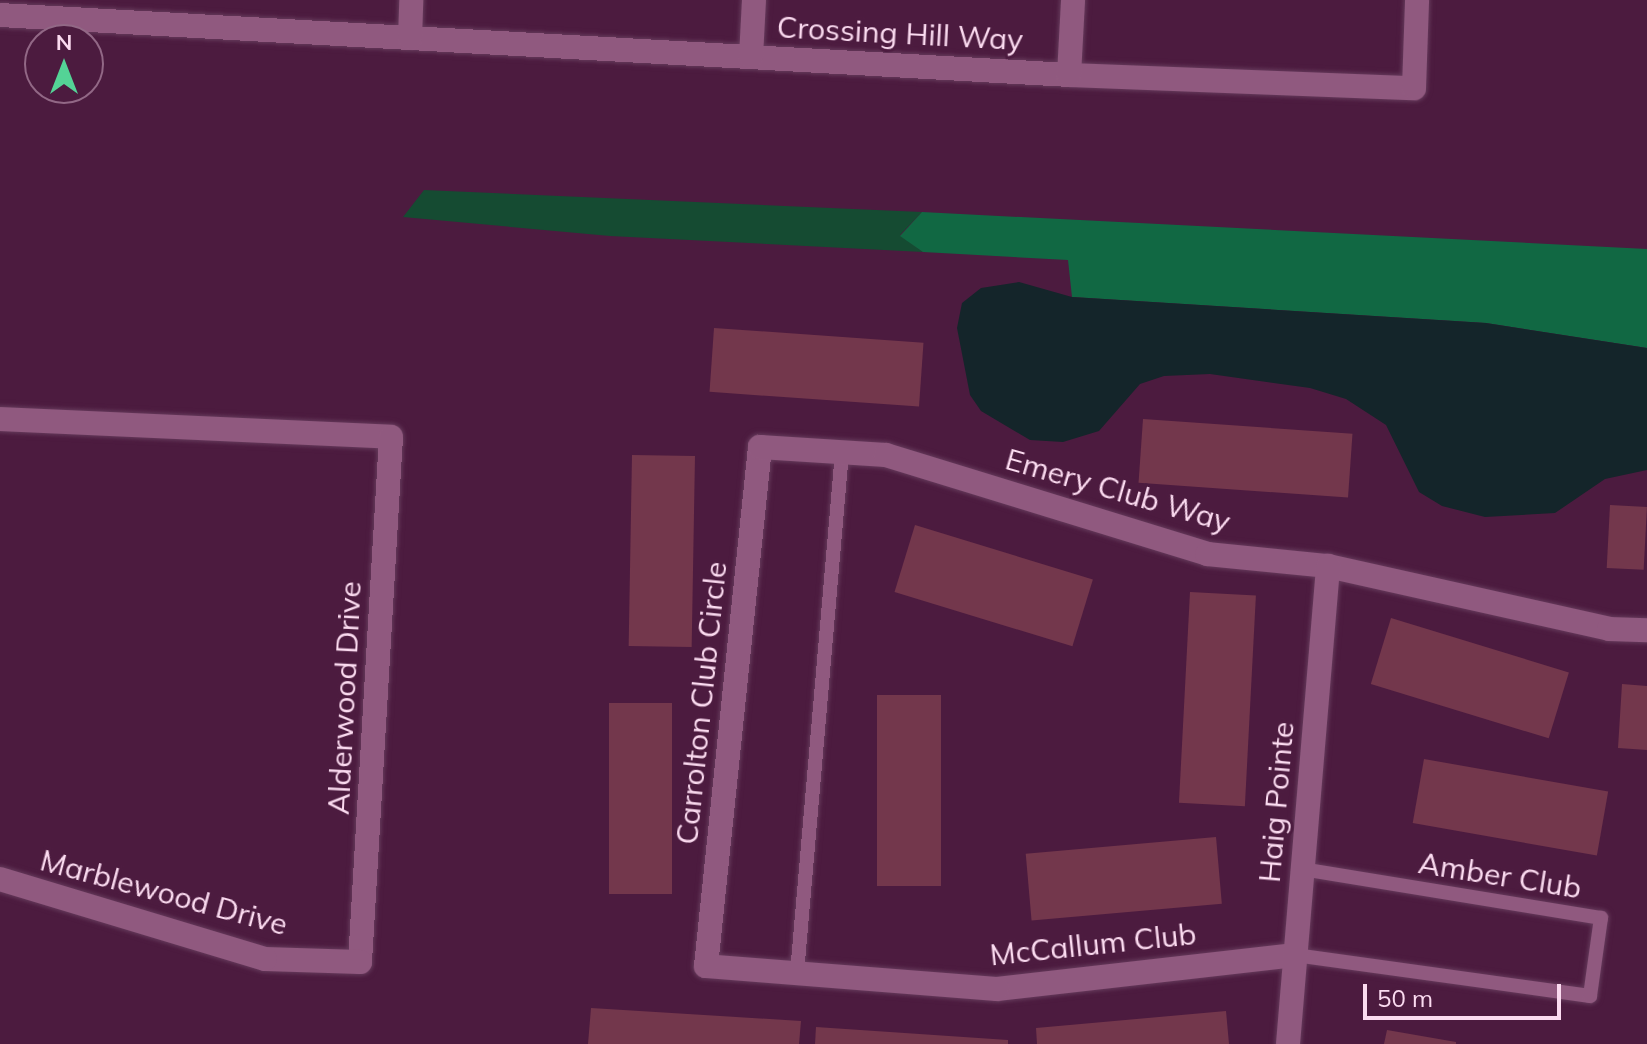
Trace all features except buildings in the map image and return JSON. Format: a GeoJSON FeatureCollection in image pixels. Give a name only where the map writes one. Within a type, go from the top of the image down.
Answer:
{"type":"FeatureCollection","features":[{"type":"Feature","properties":{"kind":"street"},"geometry":{"type":"LineString","coordinates":[[410,38],[411,0]]}},
{"type":"Feature","properties":{"kind":"street"},"geometry":{"type":"LineString","coordinates":[[751,57],[754,0]]}},
{"type":"Feature","properties":{"kind":"street"},"geometry":{"type":"LineString","coordinates":[[1069,75],[1073,0]]}},
{"type":"Feature","properties":{"kind":"street","name":"Crossing Hill Way"},"geometry":{"type":"LineString","coordinates":[[0,15],[64,10],[410,38],[1069,75],[1414,88],[1417,0]]}},
{"type":"Feature","properties":{"kind":"street","name":"Alderwood Drive"},"geometry":{"type":"LineString","coordinates":[[0,419],[391,437],[360,962]]}},
{"type":"Feature","properties":{"kind":"street","name":"Emery Club Way"},"geometry":{"type":"LineString","coordinates":[[760,447],[886,455],[1207,554],[1328,566],[1609,629],[1647,630]]}},
{"type":"Feature","properties":{"kind":"street","name":"Carrolton Club Circle"},"geometry":{"type":"LineString","coordinates":[[706,966],[760,447]]}},
{"type":"Feature","properties":{"kind":"street","name":"Haig Pointe"},"geometry":{"type":"LineString","coordinates":[[1288,1044],[1328,566]]}},
{"type":"Feature","properties":{"kind":"street","name":"Marblewood Drive"},"geometry":{"type":"LineString","coordinates":[[0,879],[265,959],[360,962]]}},
{"type":"Feature","properties":{"kind":"street","name":"McCallum Club"},"geometry":{"type":"LineString","coordinates":[[706,966],[997,989],[1295,955]]}},
{"type":"Feature","properties":{"kind":"lane"},"geometry":{"type":"LineString","coordinates":[[797,973],[842,452]]}},
{"type":"Feature","properties":{"kind":"lane","name":"Amber Club"},"geometry":{"type":"LineString","coordinates":[[1295,955],[1590,996],[1601,918],[1302,869]]}},
{"type":"Feature","properties":{"kind":"green space"},"geometry":{"type":"Polygon","coordinates":[[[424,190],[922,212],[900,235],[923,252],[610,236],[403,217],[424,190]]]}},
{"type":"Feature","properties":{"kind":"green space"},"geometry":{"type":"Polygon","coordinates":[[[922,212],[1647,249],[1647,348],[1486,323],[1072,297],[1068,260],[923,252],[900,236],[922,212]]]}},
{"type":"Feature","properties":{"kind":"shaded area"},"geometry":{"type":"Polygon","coordinates":[[[1019,282],[1072,297],[1486,323],[1647,348],[1647,470],[1605,479],[1555,513],[1485,517],[1442,506],[1419,492],[1386,425],[1346,399],[1310,388],[1210,374],[1164,376],[1140,384],[1099,431],[1063,442],[1030,440],[981,411],[970,395],[957,328],[962,303],[981,288],[1019,282]]]}}]}
